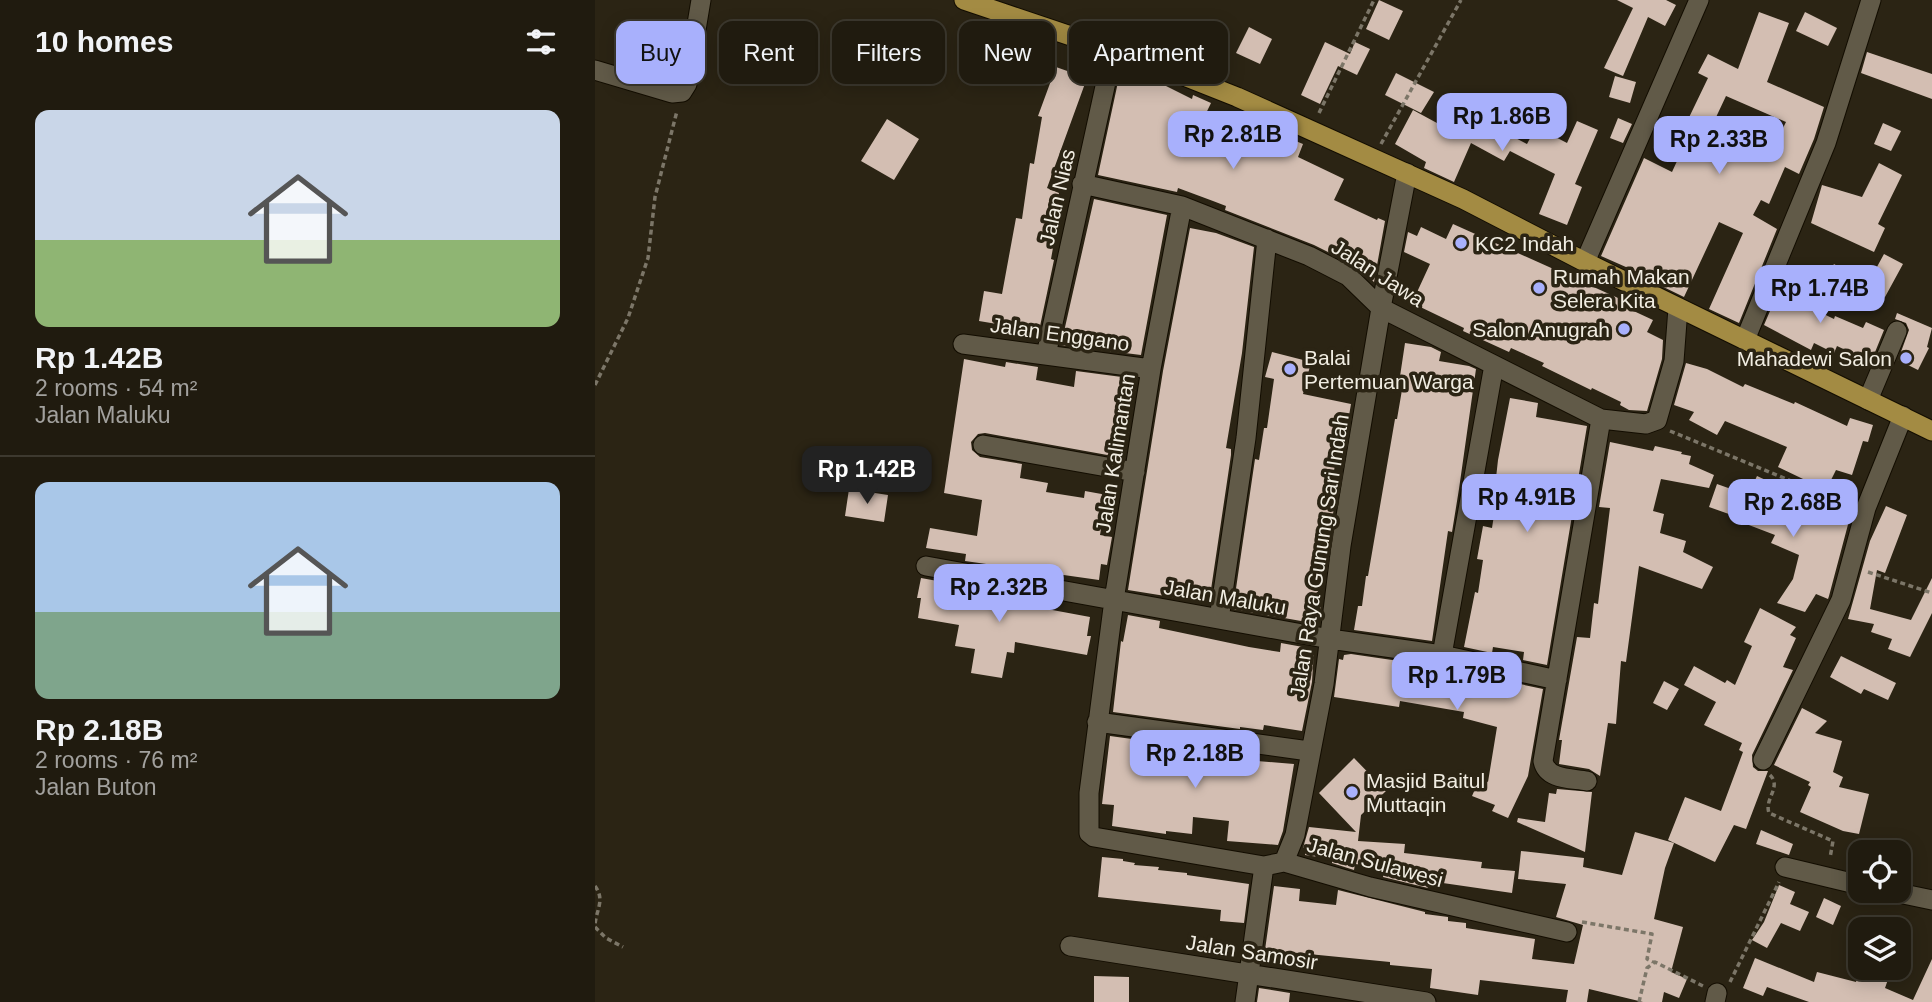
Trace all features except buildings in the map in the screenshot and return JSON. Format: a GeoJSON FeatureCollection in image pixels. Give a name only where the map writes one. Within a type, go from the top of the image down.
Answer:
{"type":"FeatureCollection","features":[{"type":"Feature","properties":{"kind":"main road"},"geometry":{"type":"LineString","coordinates":[[964,0],[1069,35]]}},
{"type":"Feature","properties":{"kind":"main road"},"geometry":{"type":"LineString","coordinates":[[1206,84],[1407,173],[1678,308],[1932,430]]}},
{"type":"Feature","properties":{"kind":"street"},"geometry":{"type":"LineString","coordinates":[[595,70],[672,93],[682,92],[687,84],[701,0]]}},
{"type":"Feature","properties":{"kind":"street"},"geometry":{"type":"LineString","coordinates":[[1585,262],[1699,0]]}},
{"type":"Feature","properties":{"kind":"street"},"geometry":{"type":"LineString","coordinates":[[1745,340],[1826,143],[1871,0]]}},
{"type":"Feature","properties":{"kind":"street","name":"Jalan Nias"},"geometry":{"type":"LineString","coordinates":[[1046,355],[1105,84]]}},
{"type":"Feature","properties":{"kind":"street","name":"Jalan Raya Gunung Sari Indah"},"geometry":{"type":"LineString","coordinates":[[1284,862],[1294,835],[1324,684],[1341,546],[1407,173]]}},
{"type":"Feature","properties":{"kind":"street","name":"Jalan Jawa"},"geometry":{"type":"LineString","coordinates":[[1082,184],[1182,206],[1309,256],[1348,276],[1381,308],[1601,419],[1645,423]]}},
{"type":"Feature","properties":{"kind":"street","name":"Jalan Kalimantan"},"geometry":{"type":"LineString","coordinates":[[1089,833],[1089,793],[1114,600],[1151,369],[1182,206]]}},
{"type":"Feature","properties":{"kind":"street"},"geometry":{"type":"LineString","coordinates":[[1219,619],[1246,438],[1266,239]]}},
{"type":"Feature","properties":{"kind":"street"},"geometry":{"type":"LineString","coordinates":[[1645,423],[1660,416],[1674,361],[1678,308]]}},
{"type":"Feature","properties":{"kind":"street"},"geometry":{"type":"LineString","coordinates":[[1868,400],[1897,331]]}},
{"type":"Feature","properties":{"kind":"street","name":"Jalan Enggano"},"geometry":{"type":"LineString","coordinates":[[963,344],[1151,369]]}},
{"type":"Feature","properties":{"kind":"street"},"geometry":{"type":"LineString","coordinates":[[1442,655],[1494,365]]}},
{"type":"Feature","properties":{"kind":"street"},"geometry":{"type":"LineString","coordinates":[[1763,760],[1844,591],[1866,508],[1903,416]]}},
{"type":"Feature","properties":{"kind":"street"},"geometry":{"type":"LineString","coordinates":[[1587,781],[1555,775],[1544,765],[1601,419]]}},
{"type":"Feature","properties":{"kind":"street"},"geometry":{"type":"LineString","coordinates":[[983,445],[1135,472]]}},
{"type":"Feature","properties":{"kind":"street","name":"Jalan Maluku"},"geometry":{"type":"LineString","coordinates":[[926,566],[1330,639],[1442,655],[1557,680]]}},
{"type":"Feature","properties":{"kind":"street"},"geometry":{"type":"LineString","coordinates":[[1097,722],[1310,751]]}},
{"type":"Feature","properties":{"kind":"street","name":"Jalan Sulawesi"},"geometry":{"type":"LineString","coordinates":[[1089,833],[1094,837],[1263,866],[1284,862],[1370,887],[1567,932]]}},
{"type":"Feature","properties":{"kind":"street"},"geometry":{"type":"LineString","coordinates":[[1245,1002],[1263,866]]}},
{"type":"Feature","properties":{"kind":"street"},"geometry":{"type":"LineString","coordinates":[[1786,867],[1848,883]]}},
{"type":"Feature","properties":{"kind":"street"},"geometry":{"type":"LineString","coordinates":[[1911,896],[1932,900]]}},
{"type":"Feature","properties":{"kind":"street","name":"Jalan Samosir"},"geometry":{"type":"LineString","coordinates":[[1070,946],[1426,1002]]}},
{"type":"Feature","properties":{"kind":"path"},"geometry":{"type":"LineString","coordinates":[[1311,131],[1374,0]]}},
{"type":"Feature","properties":{"kind":"path"},"geometry":{"type":"LineString","coordinates":[[1373,158],[1461,0]]}},
{"type":"Feature","properties":{"kind":"path"},"geometry":{"type":"LineString","coordinates":[[595,385],[628,318],[648,258],[655,197],[682,92]]}},
{"type":"Feature","properties":{"kind":"path"},"geometry":{"type":"LineString","coordinates":[[1645,423],[1840,501],[1866,508]]}},
{"type":"Feature","properties":{"kind":"path"},"geometry":{"type":"LineString","coordinates":[[1849,566],[1932,593]]}},
{"type":"Feature","properties":{"kind":"path"},"geometry":{"type":"LineString","coordinates":[[1763,760],[1761,769],[1773,777],[1775,782],[1767,804],[1769,813],[1833,841],[1826,878]]}},
{"type":"Feature","properties":{"kind":"path"},"geometry":{"type":"LineString","coordinates":[[1567,932],[1571,920],[1652,933],[1647,960],[1716,997],[1728,987],[1786,867]]}},
{"type":"Feature","properties":{"kind":"path"},"geometry":{"type":"LineString","coordinates":[[595,887],[601,894],[595,927],[606,938],[623,947]]}},
{"type":"Feature","properties":{"kind":"path"},"geometry":{"type":"LineString","coordinates":[[1639,1002],[1647,968],[1655,962]]}},
{"type":"Feature","properties":{"kind":"place","name":"KC2 Indah"},"geometry":{"type":"Point","coordinates":[1461,243]}},
{"type":"Feature","properties":{"kind":"place","name":"Rumah Makan Selera Kita"},"geometry":{"type":"Point","coordinates":[1539,288]}},
{"type":"Feature","properties":{"kind":"place","name":"Salon Anugrah"},"geometry":{"type":"Point","coordinates":[1624,329]}},
{"type":"Feature","properties":{"kind":"place","name":"Mahadewi Salon"},"geometry":{"type":"Point","coordinates":[1906,358]}},
{"type":"Feature","properties":{"kind":"place","name":"Balai Pertemuan Warga"},"geometry":{"type":"Point","coordinates":[1290,369]}},
{"type":"Feature","properties":{"kind":"place","name":"Masjid Baitul Muttaqin"},"geometry":{"type":"Point","coordinates":[1352,792]}}]}
